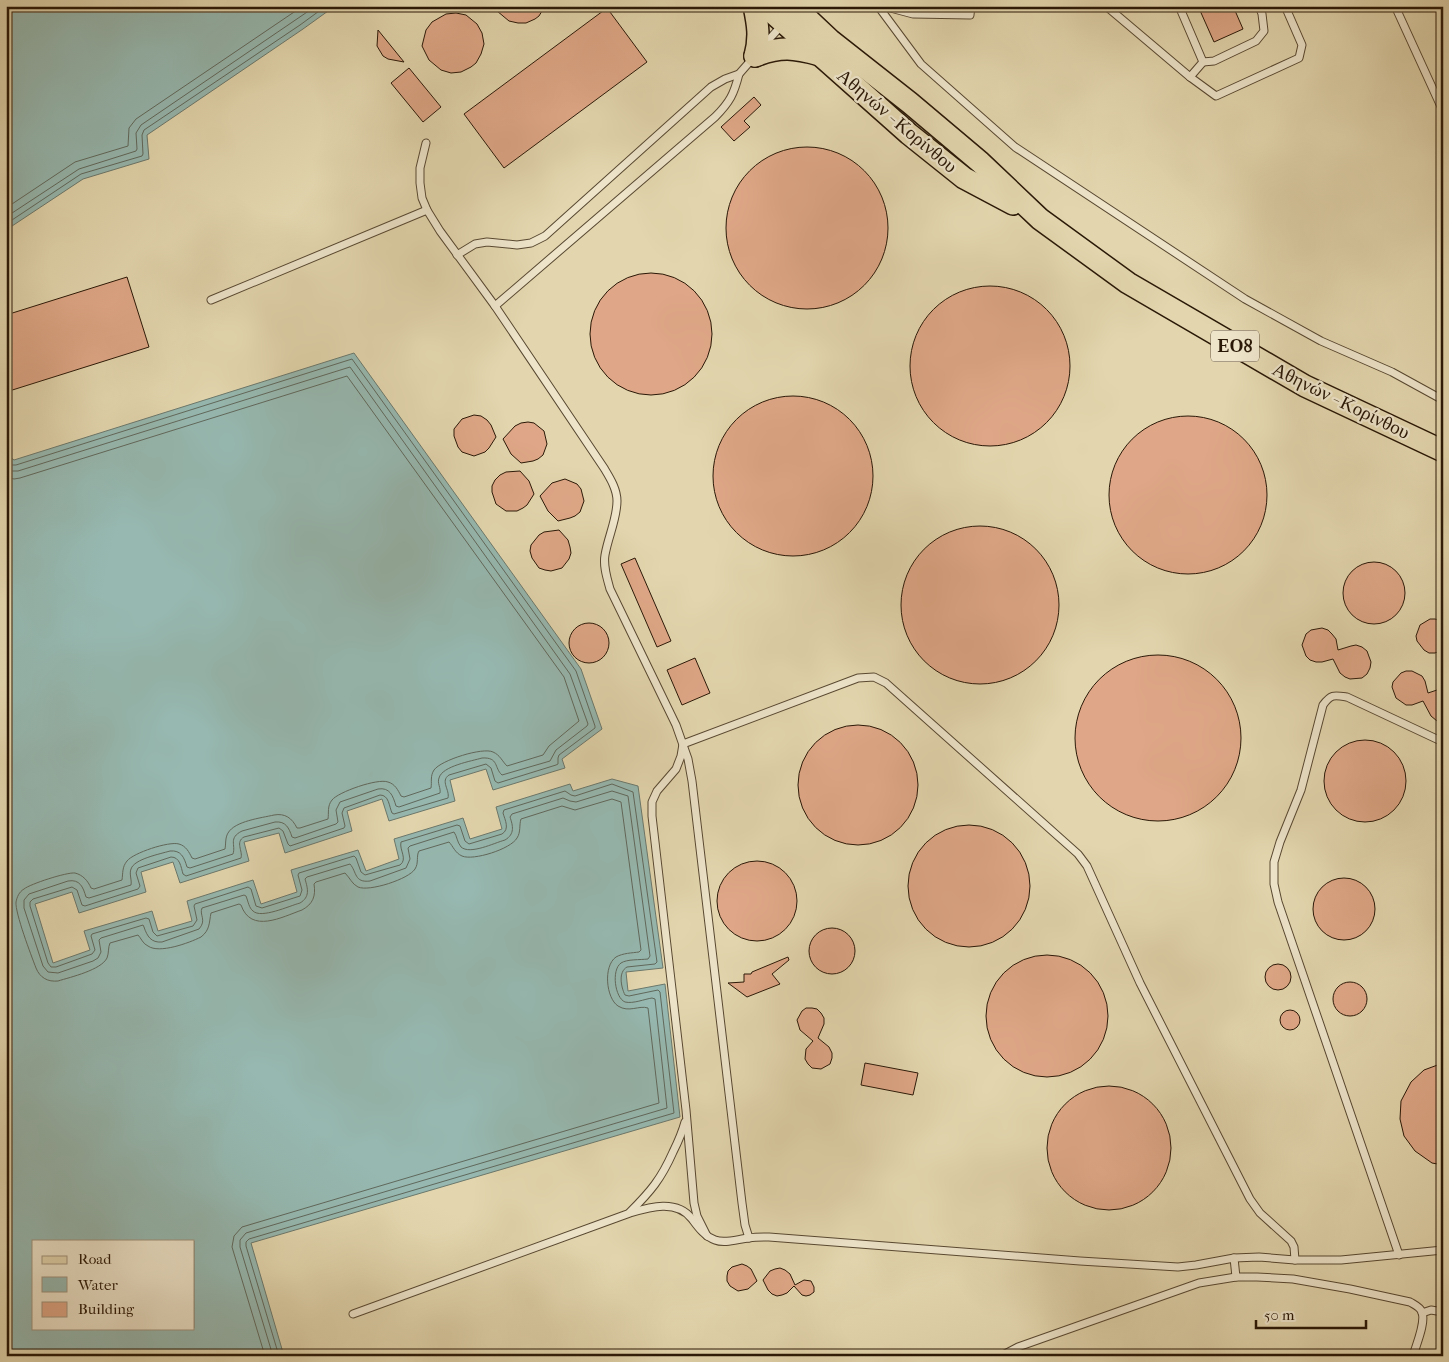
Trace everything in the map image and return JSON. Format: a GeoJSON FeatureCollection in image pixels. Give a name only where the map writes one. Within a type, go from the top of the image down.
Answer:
{"type":"FeatureCollection","features":[{"type":"Feature","properties":{"kind":"main road"},"geometry":{"type":"LineString","coordinates":[[754,6],[758,27],[758,42],[755,56]]}},
{"type":"Feature","properties":{"kind":"main road","name":"Αθηνών - Κορίνθου"},"geometry":{"type":"LineString","coordinates":[[765,6],[798,10],[825,47],[909,134],[964,178],[1040,219],[1128,283],[1216,336],[1305,386],[1443,451]]}},
{"type":"Feature","properties":{"kind":"main road"},"geometry":{"type":"LineString","coordinates":[[755,56],[784,48],[798,50],[825,47],[820,25],[798,10]]}},
{"type":"Feature","properties":{"kind":"lane"},"geometry":{"type":"LineString","coordinates":[[878,6],[921,64],[1015,147],[1245,299],[1321,341],[1392,372],[1443,400]]}},
{"type":"Feature","properties":{"kind":"lane"},"geometry":{"type":"LineString","coordinates":[[883,6],[913,14],[970,15],[971,6]]}},
{"type":"Feature","properties":{"kind":"lane"},"geometry":{"type":"LineString","coordinates":[[1106,6],[1190,77],[1216,96],[1299,58],[1302,45],[1285,6]]}},
{"type":"Feature","properties":{"kind":"lane"},"geometry":{"type":"LineString","coordinates":[[1179,6],[1204,62]]}},
{"type":"Feature","properties":{"kind":"lane"},"geometry":{"type":"LineString","coordinates":[[1190,77],[1204,62],[1214,61],[1256,41],[1264,31],[1259,6]]}},
{"type":"Feature","properties":{"kind":"lane"},"geometry":{"type":"LineString","coordinates":[[1395,6],[1443,111]]}},
{"type":"Feature","properties":{"kind":"lane"},"geometry":{"type":"LineString","coordinates":[[495,306],[716,117],[727,105],[735,90],[739,74],[798,10]]}},
{"type":"Feature","properties":{"kind":"lane"},"geometry":{"type":"LineString","coordinates":[[458,255],[475,244],[487,242],[517,245],[531,243],[545,236],[711,87],[739,74]]}},
{"type":"Feature","properties":{"kind":"lane"},"geometry":{"type":"LineString","coordinates":[[426,143],[420,168],[420,183],[422,198],[427,210],[495,306],[604,468],[613,485],[617,500],[604,556],[605,573],[610,589],[683,744],[692,781],[742,1203],[749,1238]]}},
{"type":"Feature","properties":{"kind":"lane"},"geometry":{"type":"LineString","coordinates":[[211,300],[427,210]]}},
{"type":"Feature","properties":{"kind":"lane"},"geometry":{"type":"LineString","coordinates":[[683,744],[858,678],[874,677],[886,683],[1078,854],[1087,866],[1140,983],[1250,1198],[1260,1213],[1291,1240],[1294,1246],[1295,1260]]}},
{"type":"Feature","properties":{"kind":"lane"},"geometry":{"type":"LineString","coordinates":[[1400,1255],[1278,902],[1274,884],[1274,862],[1301,790],[1323,705],[1329,697],[1336,695],[1347,697],[1443,742]]}},
{"type":"Feature","properties":{"kind":"lane"},"geometry":{"type":"LineString","coordinates":[[683,744],[676,768],[657,791],[652,802],[652,816],[696,1209],[697,1216],[707,1236]]}},
{"type":"Feature","properties":{"kind":"lane"},"geometry":{"type":"LineString","coordinates":[[630,1213],[648,1195],[664,1172],[683,1132],[686,1110]]}},
{"type":"Feature","properties":{"kind":"lane"},"geometry":{"type":"LineString","coordinates":[[353,1314],[630,1213],[647,1208],[665,1206],[678,1208],[688,1214],[707,1236],[721,1242],[769,1237],[1178,1267],[1196,1266],[1234,1258],[1341,1260],[1443,1250]]}},
{"type":"Feature","properties":{"kind":"lane"},"geometry":{"type":"LineString","coordinates":[[1234,1258],[1236,1278]]}},
{"type":"Feature","properties":{"kind":"lane"},"geometry":{"type":"LineString","coordinates":[[1001,1356],[1018,1347],[1199,1283],[1257,1277],[1293,1279],[1398,1298],[1410,1302],[1418,1307],[1422,1313],[1423,1322],[1413,1356]]}},
{"type":"Feature","properties":{"kind":"lane"},"geometry":{"type":"LineString","coordinates":[[1422,1313],[1431,1310],[1443,1312]]}},
{"type":"Feature","properties":{"kind":"water"},"geometry":{"type":"Polygon","coordinates":[[[6,6],[335,6],[147,135],[149,159],[83,179],[6,230],[6,6]]]}},
{"type":"Feature","properties":{"kind":"water"},"geometry":{"type":"Polygon","coordinates":[[[354,353],[581,669],[602,729],[562,759],[565,768],[493,790],[486,769],[450,780],[455,801],[389,821],[382,799],[347,811],[352,831],[285,853],[279,833],[244,842],[249,861],[180,883],[173,862],[141,872],[146,892],[79,913],[72,892],[35,904],[53,963],[90,950],[84,931],[152,911],[158,931],[192,921],[187,901],[253,880],[261,904],[297,892],[291,870],[358,850],[366,871],[399,859],[394,839],[463,818],[470,839],[502,829],[496,807],[570,784],[573,791],[612,779],[638,786],[663,968],[626,972],[628,991],[665,984],[680,1117],[251,1243],[284,1356],[6,1356],[6,454],[14,460],[354,353]]]}},
{"type":"Feature","properties":{"kind":"building"},"geometry":{"type":"Polygon","coordinates":[[[491,6],[545,6],[535,19],[526,23],[518,23],[509,21],[491,6]]]}},
{"type":"Feature","properties":{"kind":"building"},"geometry":{"type":"Polygon","coordinates":[[[1198,6],[1233,6],[1243,29],[1214,42],[1198,6]]]}},
{"type":"Feature","properties":{"kind":"building"},"geometry":{"type":"Polygon","coordinates":[[[607,8],[647,62],[504,168],[464,114],[607,8]]]}},
{"type":"Feature","properties":{"kind":"building"},"geometry":{"type":"Polygon","coordinates":[[[446,14],[466,15],[477,24],[482,33],[484,44],[476,63],[461,72],[451,73],[441,70],[429,60],[422,46],[426,30],[432,22],[446,14]]]}},
{"type":"Feature","properties":{"kind":"building"},"geometry":{"type":"Polygon","coordinates":[[[378,30],[404,62],[388,59],[383,56],[377,46],[378,30]]]}},
{"type":"Feature","properties":{"kind":"building"},"geometry":{"type":"Polygon","coordinates":[[[409,68],[441,107],[423,122],[391,83],[409,68]]]}},
{"type":"Feature","properties":{"kind":"building"},"geometry":{"type":"Polygon","coordinates":[[[754,97],[761,105],[744,121],[750,127],[734,141],[721,127],[754,97]]]}},
{"type":"Feature","properties":{"kind":"building"},"geometry":{"type":"Polygon","coordinates":[[[815,147],[831,150],[845,156],[865,170],[875,183],[885,204],[888,228],[885,252],[875,273],[865,286],[852,296],[831,306],[799,309],[783,306],[769,300],[755,291],[744,280],[729,252],[726,220],[729,204],[735,190],[744,176],[755,165],[783,150],[815,147]]]}},
{"type":"Feature","properties":{"kind":"building"},"geometry":{"type":"Polygon","coordinates":[[[651,273],[663,274],[674,278],[685,283],[694,291],[702,300],[707,311],[711,322],[711,346],[707,357],[702,368],[694,377],[685,385],[674,390],[663,394],[651,395],[639,394],[628,390],[617,385],[608,377],[600,368],[595,357],[591,346],[590,334],[591,322],[595,311],[600,300],[608,291],[617,283],[628,278],[639,274],[651,273]]]}},
{"type":"Feature","properties":{"kind":"building"},"geometry":{"type":"Polygon","coordinates":[[[127,277],[149,347],[6,392],[6,315],[127,277]]]}},
{"type":"Feature","properties":{"kind":"building"},"geometry":{"type":"Polygon","coordinates":[[[990,286],[1020,292],[1041,304],[1052,315],[1064,336],[1070,366],[1064,396],[1052,417],[1041,428],[1020,440],[990,446],[960,440],[939,428],[928,417],[916,396],[910,366],[916,336],[928,315],[939,304],[960,292],[990,286]]]}},
{"type":"Feature","properties":{"kind":"building"},"geometry":{"type":"Polygon","coordinates":[[[793,396],[824,402],[844,414],[855,425],[867,445],[873,476],[867,507],[855,527],[844,538],[824,550],[793,556],[762,550],[742,538],[731,527],[719,507],[713,476],[719,445],[731,425],[742,414],[762,402],[793,396]]]}},
{"type":"Feature","properties":{"kind":"building"},"geometry":{"type":"Polygon","coordinates":[[[474,415],[481,416],[487,420],[496,437],[485,452],[474,456],[462,452],[458,447],[454,436],[454,429],[462,419],[474,415]]]}},
{"type":"Feature","properties":{"kind":"building"},"geometry":{"type":"Polygon","coordinates":[[[1196,416],[1211,419],[1225,425],[1244,439],[1254,451],[1264,472],[1267,495],[1264,518],[1254,539],[1244,551],[1232,561],[1211,571],[1196,574],[1180,574],[1165,571],[1144,561],[1122,539],[1110,510],[1109,487],[1112,472],[1122,451],[1144,429],[1173,417],[1196,416]]]}},
{"type":"Feature","properties":{"kind":"building"},"geometry":{"type":"Polygon","coordinates":[[[528,422],[534,423],[544,431],[547,444],[543,455],[538,459],[521,463],[511,454],[503,439],[515,426],[528,422]]]}},
{"type":"Feature","properties":{"kind":"building"},"geometry":{"type":"Polygon","coordinates":[[[520,471],[529,481],[534,494],[523,508],[517,511],[506,511],[496,504],[492,486],[500,475],[506,472],[520,471]]]}},
{"type":"Feature","properties":{"kind":"building"},"geometry":{"type":"Polygon","coordinates":[[[565,479],[577,484],[581,489],[584,501],[580,512],[575,516],[558,521],[548,511],[540,496],[552,483],[565,479]]]}},
{"type":"Feature","properties":{"kind":"building"},"geometry":{"type":"Polygon","coordinates":[[[988,526],[1003,529],[1017,535],[1036,549],[1046,561],[1056,582],[1059,605],[1056,628],[1046,649],[1036,661],[1024,671],[1003,681],[988,684],[972,684],[957,681],[936,671],[914,649],[902,620],[901,597],[904,582],[914,561],[936,539],[965,527],[988,526]]]}},
{"type":"Feature","properties":{"kind":"building"},"geometry":{"type":"Polygon","coordinates":[[[559,530],[568,540],[571,553],[569,559],[562,568],[551,571],[539,568],[532,558],[531,545],[544,532],[559,530]]]}},
{"type":"Feature","properties":{"kind":"building"},"geometry":{"type":"Polygon","coordinates":[[[635,558],[671,641],[657,647],[621,564],[635,558]]]}},
{"type":"Feature","properties":{"kind":"building"},"geometry":{"type":"Polygon","coordinates":[[[1368,562],[1380,562],[1396,571],[1403,581],[1405,593],[1403,605],[1396,615],[1380,624],[1368,624],[1357,619],[1348,610],[1343,599],[1343,587],[1348,576],[1357,567],[1368,562]]]}},
{"type":"Feature","properties":{"kind":"building"},"geometry":{"type":"Polygon","coordinates":[[[1430,619],[1443,621],[1443,650],[1435,653],[1429,653],[1424,650],[1417,641],[1416,636],[1420,625],[1430,619]]]}},
{"type":"Feature","properties":{"kind":"building"},"geometry":{"type":"Polygon","coordinates":[[[585,623],[593,623],[600,626],[606,632],[609,643],[606,654],[600,660],[593,663],[585,663],[578,660],[572,654],[569,647],[569,639],[572,632],[578,626],[585,623]]]}},
{"type":"Feature","properties":{"kind":"building"},"geometry":{"type":"Polygon","coordinates":[[[1322,628],[1328,630],[1336,639],[1338,650],[1356,645],[1367,651],[1371,662],[1367,674],[1362,678],[1350,679],[1340,673],[1333,659],[1316,662],[1306,656],[1302,645],[1306,634],[1311,630],[1322,628]]]}},
{"type":"Feature","properties":{"kind":"building"},"geometry":{"type":"Polygon","coordinates":[[[1158,655],[1182,659],[1197,665],[1222,686],[1231,699],[1237,714],[1241,738],[1237,762],[1231,777],[1210,802],[1197,811],[1182,817],[1158,821],[1134,817],[1119,811],[1094,790],[1085,777],[1079,762],[1075,738],[1079,714],[1085,699],[1106,674],[1119,665],[1134,659],[1158,655]]]}},
{"type":"Feature","properties":{"kind":"building"},"geometry":{"type":"Polygon","coordinates":[[[695,658],[710,693],[682,705],[667,670],[695,658]]]}},
{"type":"Feature","properties":{"kind":"building"},"geometry":{"type":"Polygon","coordinates":[[[1412,671],[1422,676],[1428,693],[1443,688],[1443,726],[1431,716],[1423,701],[1406,705],[1396,698],[1392,687],[1393,682],[1401,673],[1412,671]]]}},
{"type":"Feature","properties":{"kind":"building"},"geometry":{"type":"Polygon","coordinates":[[[858,725],[881,729],[901,742],[914,762],[918,785],[914,808],[901,828],[881,841],[858,845],[835,841],[815,828],[802,808],[798,785],[802,762],[815,742],[835,729],[858,725]]]}},
{"type":"Feature","properties":{"kind":"building"},"geometry":{"type":"Polygon","coordinates":[[[1365,740],[1381,743],[1394,752],[1403,765],[1406,781],[1403,797],[1394,810],[1381,819],[1365,822],[1349,819],[1336,810],[1327,797],[1324,781],[1327,765],[1336,752],[1349,743],[1365,740]]]}},
{"type":"Feature","properties":{"kind":"building"},"geometry":{"type":"Polygon","coordinates":[[[969,825],[981,826],[992,830],[1003,835],[1012,843],[1020,852],[1025,863],[1029,874],[1029,898],[1025,909],[1020,920],[1012,929],[1003,937],[992,942],[981,946],[969,947],[957,946],[946,942],[935,937],[926,929],[918,920],[913,909],[909,898],[908,886],[909,874],[913,863],[918,852],[926,843],[935,835],[946,830],[957,826],[969,825]]]}},
{"type":"Feature","properties":{"kind":"building"},"geometry":{"type":"Polygon","coordinates":[[[757,861],[772,864],[785,873],[794,886],[797,901],[794,916],[785,929],[772,938],[757,941],[742,938],[729,929],[720,916],[717,901],[720,886],[729,873],[742,864],[757,861]]]}},
{"type":"Feature","properties":{"kind":"building"},"geometry":{"type":"Polygon","coordinates":[[[1344,878],[1356,881],[1366,887],[1372,897],[1375,909],[1372,921],[1366,931],[1356,937],[1344,940],[1332,937],[1322,931],[1316,921],[1313,909],[1316,897],[1322,887],[1332,881],[1344,878]]]}},
{"type":"Feature","properties":{"kind":"building"},"geometry":{"type":"Polygon","coordinates":[[[827,928],[837,928],[851,938],[855,951],[851,964],[845,970],[837,974],[827,974],[813,964],[809,956],[809,946],[819,932],[827,928]]]}},
{"type":"Feature","properties":{"kind":"building"},"geometry":{"type":"Polygon","coordinates":[[[1047,955],[1070,959],[1090,973],[1104,993],[1108,1016],[1104,1039],[1090,1059],[1070,1073],[1047,1077],[1024,1073],[1004,1059],[990,1039],[986,1016],[990,993],[1004,973],[1024,959],[1047,955]]]}},
{"type":"Feature","properties":{"kind":"building"},"geometry":{"type":"Polygon","coordinates":[[[788,957],[789,960],[772,974],[780,984],[747,997],[728,983],[744,982],[744,974],[751,974],[788,957]]]}},
{"type":"Feature","properties":{"kind":"building"},"geometry":{"type":"Polygon","coordinates":[[[1278,964],[1287,968],[1291,977],[1287,986],[1278,990],[1269,986],[1265,977],[1269,968],[1278,964]]]}},
{"type":"Feature","properties":{"kind":"building"},"geometry":{"type":"Polygon","coordinates":[[[1350,982],[1357,983],[1362,987],[1366,992],[1366,1006],[1362,1011],[1357,1015],[1350,1016],[1343,1015],[1338,1011],[1334,1006],[1333,999],[1334,992],[1338,987],[1343,983],[1350,982]]]}},
{"type":"Feature","properties":{"kind":"building"},"geometry":{"type":"Polygon","coordinates":[[[806,1008],[817,1009],[824,1018],[824,1024],[818,1038],[829,1047],[832,1058],[830,1064],[821,1069],[812,1068],[805,1059],[806,1049],[813,1041],[800,1030],[797,1020],[806,1008]]]}},
{"type":"Feature","properties":{"kind":"building"},"geometry":{"type":"Polygon","coordinates":[[[1290,1010],[1297,1013],[1300,1020],[1297,1027],[1290,1030],[1283,1027],[1280,1020],[1283,1013],[1290,1010]]]}},
{"type":"Feature","properties":{"kind":"building"},"geometry":{"type":"Polygon","coordinates":[[[865,1063],[918,1073],[913,1095],[861,1085],[865,1063]]]}},
{"type":"Feature","properties":{"kind":"building"},"geometry":{"type":"Polygon","coordinates":[[[1443,1063],[1443,1165],[1432,1163],[1415,1151],[1404,1136],[1400,1119],[1401,1101],[1411,1082],[1424,1070],[1443,1063]]]}},
{"type":"Feature","properties":{"kind":"building"},"geometry":{"type":"Polygon","coordinates":[[[1109,1086],[1133,1091],[1153,1104],[1166,1124],[1171,1148],[1166,1172],[1153,1192],[1133,1205],[1109,1210],[1085,1205],[1065,1192],[1052,1172],[1047,1148],[1052,1124],[1065,1104],[1085,1091],[1109,1086]]]}},
{"type":"Feature","properties":{"kind":"building"},"geometry":{"type":"Polygon","coordinates":[[[742,1264],[751,1269],[757,1281],[748,1289],[738,1291],[730,1286],[727,1276],[728,1271],[732,1267],[742,1264]]]}},
{"type":"Feature","properties":{"kind":"building"},"geometry":{"type":"Polygon","coordinates":[[[780,1268],[790,1274],[795,1285],[804,1280],[811,1281],[814,1292],[806,1296],[802,1295],[794,1286],[782,1295],[772,1294],[763,1280],[770,1271],[780,1268]]]}}]}
